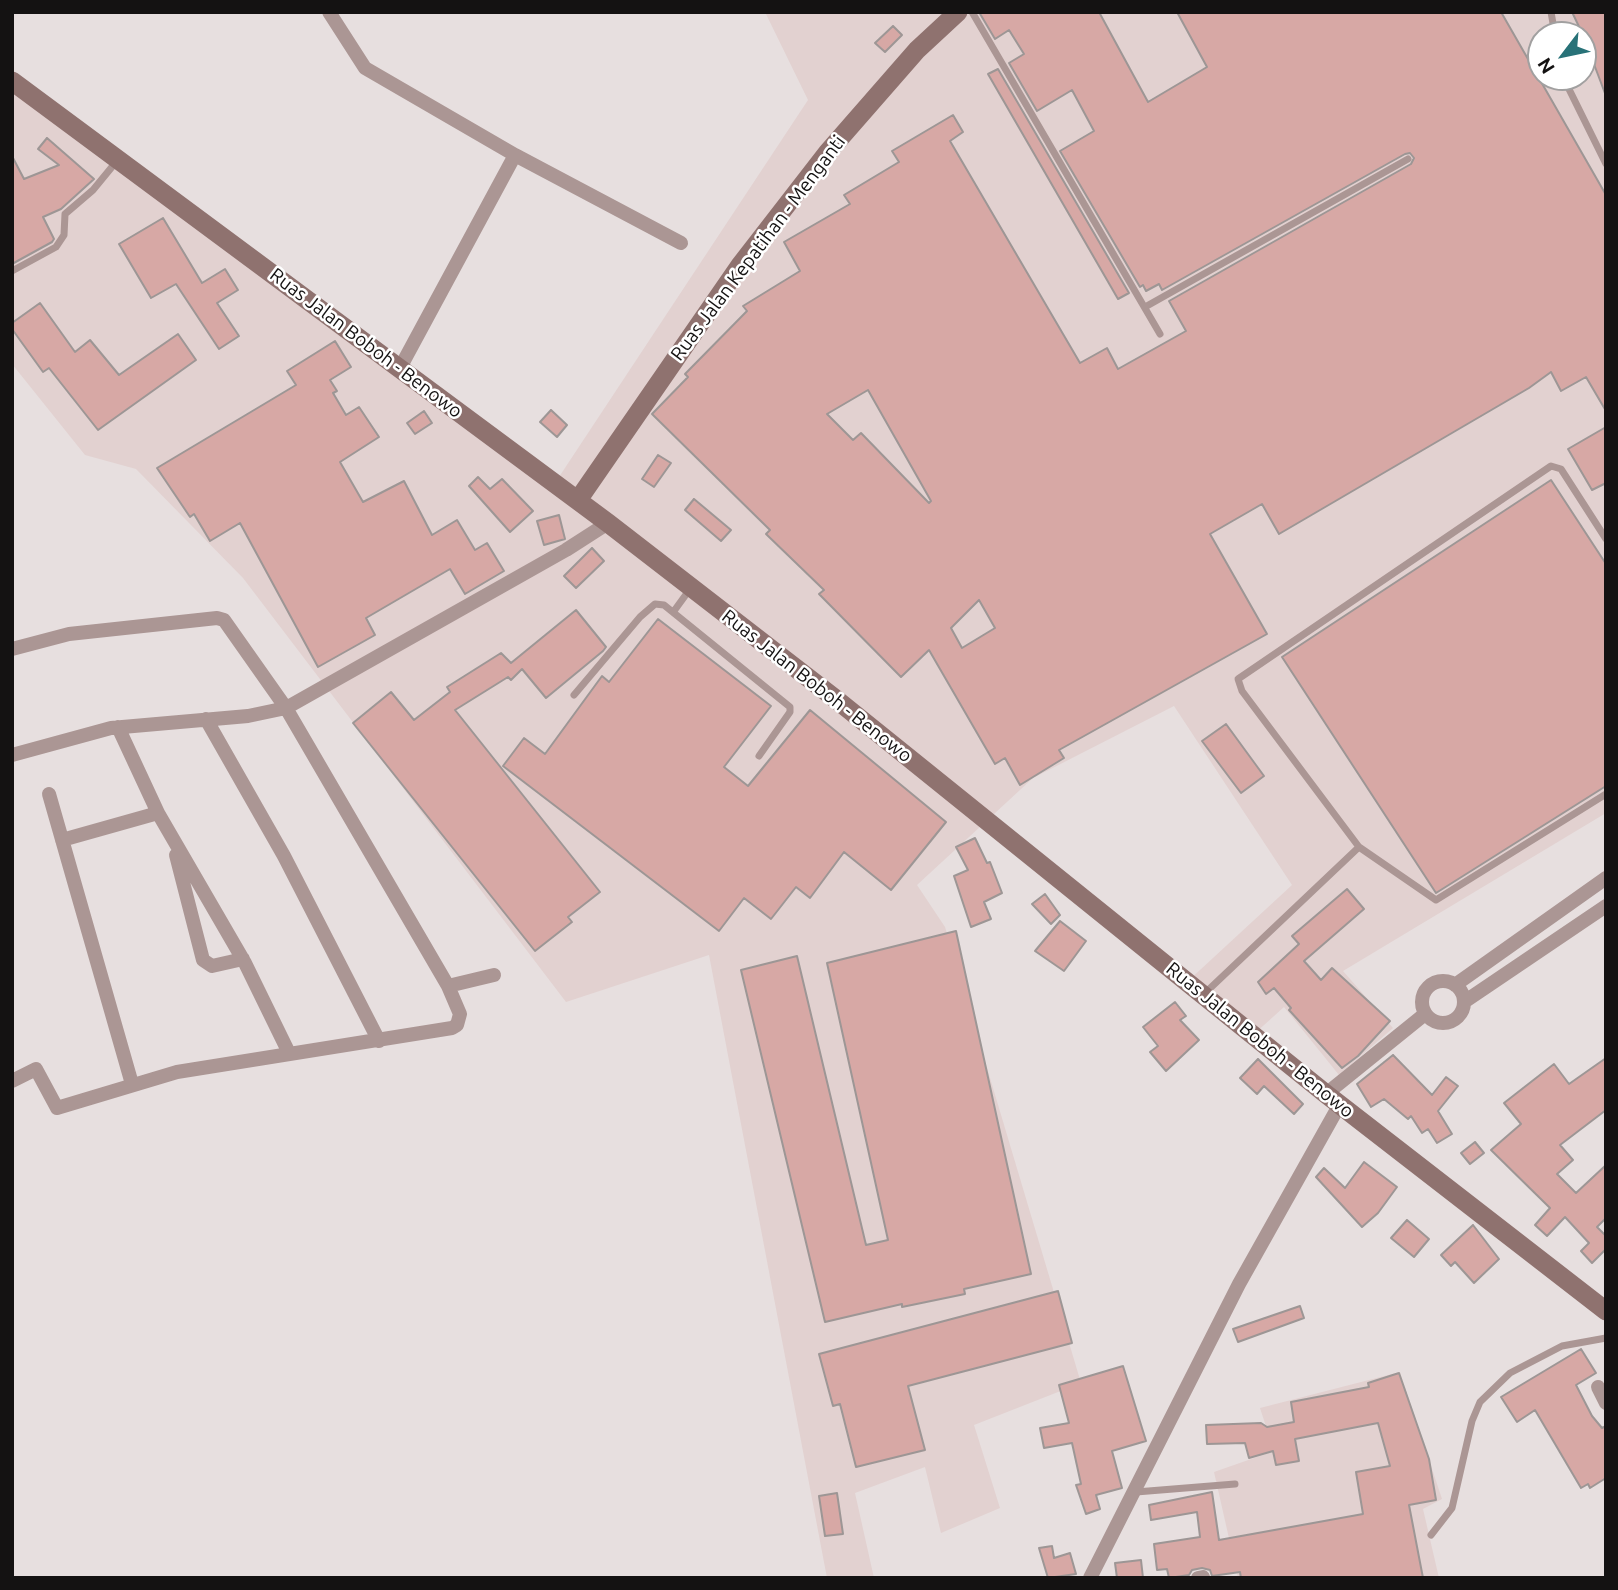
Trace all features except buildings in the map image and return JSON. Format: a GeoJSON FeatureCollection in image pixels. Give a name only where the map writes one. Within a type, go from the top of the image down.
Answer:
{"type":"FeatureCollection","features":[{"type":"Feature","properties":{"kind":"main road","name":"Ruas Jalan Kepatihan - Menganti"},"geometry":{"type":"LineString","coordinates":[[578,499],[741,264],[827,153],[908,59],[958,12]]}},
{"type":"Feature","properties":{"kind":"main road","name":"Ruas Jalan Boboh - Benowo"},"geometry":{"type":"LineString","coordinates":[[12,81],[578,499],[995,827],[1333,1099],[1606,1311]]}},
{"type":"Feature","properties":{"kind":"street"},"geometry":{"type":"LineString","coordinates":[[329,12],[365,68],[514,155],[681,243]]}},
{"type":"Feature","properties":{"kind":"street"},"geometry":{"type":"LineString","coordinates":[[400,368],[514,155]]}},
{"type":"Feature","properties":{"kind":"street"},"geometry":{"type":"LineString","coordinates":[[12,755],[118,727],[248,716],[286,708],[566,550],[608,523]]}},
{"type":"Feature","properties":{"kind":"street"},"geometry":{"type":"LineString","coordinates":[[12,649],[69,634],[221,619],[286,708],[448,986],[460,1014],[457,1025],[379,1041],[177,1072],[57,1108],[36,1069],[12,1081]]}},
{"type":"Feature","properties":{"kind":"street"},"geometry":{"type":"LineString","coordinates":[[206,719],[284,856],[379,1041]]}},
{"type":"Feature","properties":{"kind":"street"},"geometry":{"type":"LineString","coordinates":[[118,727],[172,840],[243,959],[289,1053]]}},
{"type":"Feature","properties":{"kind":"street"},"geometry":{"type":"LineString","coordinates":[[48,794],[132,1084]]}},
{"type":"Feature","properties":{"kind":"street"},"geometry":{"type":"LineString","coordinates":[[62,840],[158,813]]}},
{"type":"Feature","properties":{"kind":"street"},"geometry":{"type":"LineString","coordinates":[[172,840],[203,960],[212,967],[243,959]]}},
{"type":"Feature","properties":{"kind":"street"},"geometry":{"type":"LineString","coordinates":[[1455,985],[1606,878]]}},
{"type":"Feature","properties":{"kind":"street"},"geometry":{"type":"LineString","coordinates":[[1465,1002],[1455,985],[1439,981],[1431,984],[1422,998],[1425,1014],[1430,1020],[1445,1024],[1459,1017],[1465,1002],[1606,906]]}},
{"type":"Feature","properties":{"kind":"street"},"geometry":{"type":"LineString","coordinates":[[448,986],[494,975]]}},
{"type":"Feature","properties":{"kind":"street"},"geometry":{"type":"LineString","coordinates":[[1090,1578],[1136,1492],[1333,1099],[1425,1014]]}},
{"type":"Feature","properties":{"kind":"street"},"geometry":{"type":"LineString","coordinates":[[1598,1387],[1606,1403]]}},
{"type":"Feature","properties":{"kind":"lane"},"geometry":{"type":"LineString","coordinates":[[972,12],[1160,334]]}},
{"type":"Feature","properties":{"kind":"lane"},"geometry":{"type":"LineString","coordinates":[[1570,91],[1606,164]]}},
{"type":"Feature","properties":{"kind":"lane"},"geometry":{"type":"LineString","coordinates":[[12,271],[56,247],[64,236],[65,214],[93,190],[118,158]]}},
{"type":"Feature","properties":{"kind":"lane"},"geometry":{"type":"LineString","coordinates":[[1144,307],[1408,159]]}},
{"type":"Feature","properties":{"kind":"lane"},"geometry":{"type":"LineString","coordinates":[[1606,539],[1561,469],[1551,466],[1238,679],[1242,691],[1359,848],[1438,901],[1606,794]]}},
{"type":"Feature","properties":{"kind":"lane"},"geometry":{"type":"LineString","coordinates":[[674,611],[692,587]]}},
{"type":"Feature","properties":{"kind":"lane"},"geometry":{"type":"LineString","coordinates":[[574,695],[640,617],[655,604],[674,611],[790,707],[790,712],[759,756]]}},
{"type":"Feature","properties":{"kind":"lane"},"geometry":{"type":"LineString","coordinates":[[1203,995],[1359,848]]}},
{"type":"Feature","properties":{"kind":"lane"},"geometry":{"type":"LineString","coordinates":[[1431,1535],[1452,1508],[1472,1421],[1480,1402],[1510,1373],[1562,1346],[1606,1338]]}},
{"type":"Feature","properties":{"kind":"lane"},"geometry":{"type":"LineString","coordinates":[[1136,1492],[1235,1483]]}},
{"type":"Feature","properties":{"kind":"shaded area"},"geometry":{"type":"Polygon","coordinates":[[[765,12],[1606,12],[1606,813],[1343,971],[1393,1028],[1339,1075],[1284,1007],[1253,1035],[1187,982],[1292,885],[1174,706],[1033,778],[917,885],[945,927],[1081,1383],[974,1425],[1000,1508],[941,1533],[925,1467],[855,1493],[874,1578],[827,1578],[709,955],[566,1002],[243,578],[136,469],[85,455],[12,364],[12,81],[555,483],[808,100],[765,12]]]}},
{"type":"Feature","properties":{"kind":"shaded area"},"geometry":{"type":"Polygon","coordinates":[[[1400,1372],[1442,1499],[1423,1509],[1439,1578],[1238,1578],[1214,1472],[1274,1451],[1260,1408],[1400,1372]]]}}]}
